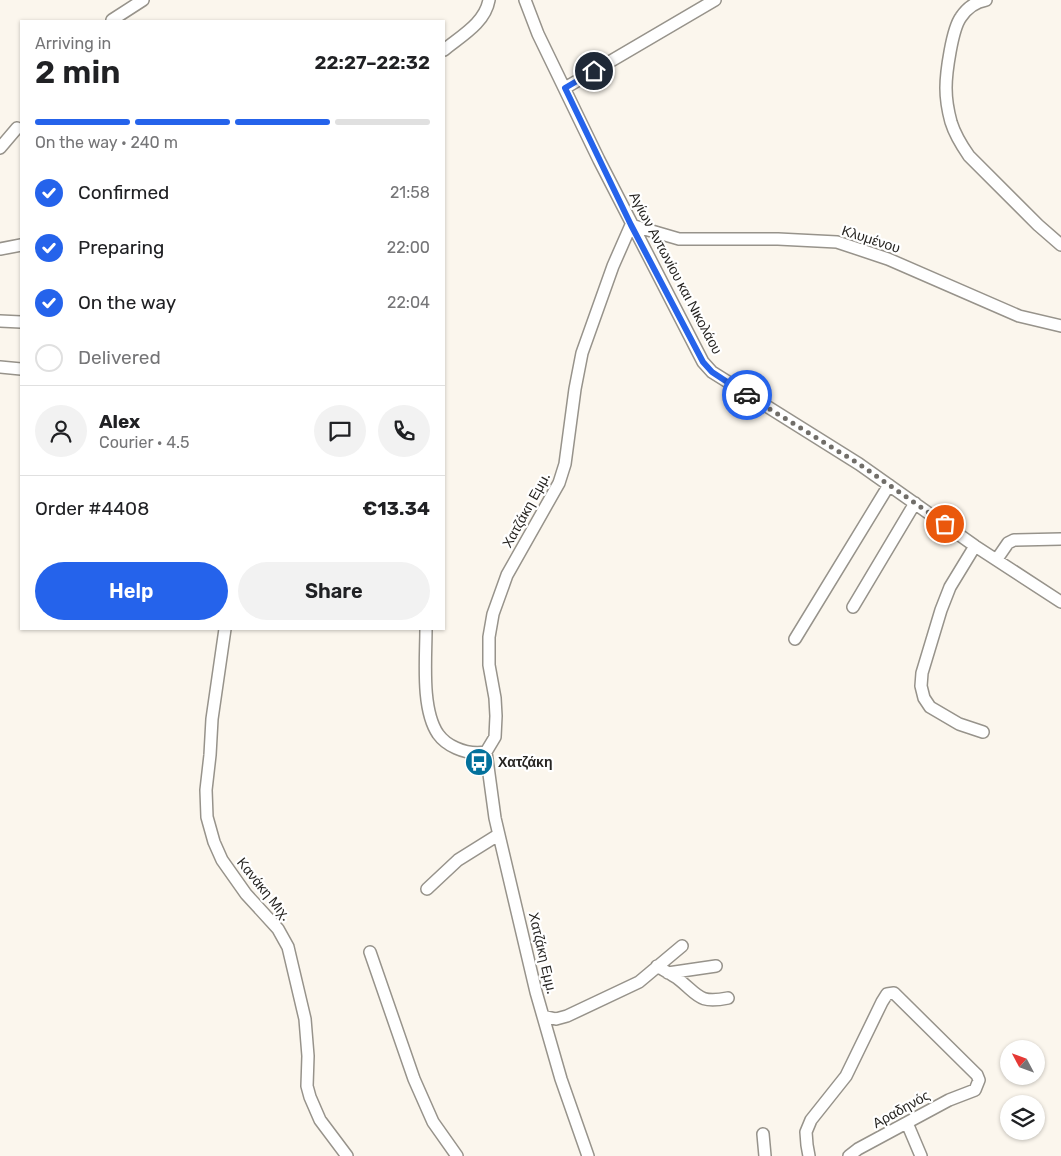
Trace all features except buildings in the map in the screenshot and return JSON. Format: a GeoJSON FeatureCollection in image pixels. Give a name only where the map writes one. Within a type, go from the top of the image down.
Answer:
{"type":"FeatureCollection","features":[{"type":"Feature","properties":{"kind":"street"},"geometry":{"type":"LineString","coordinates":[[112,20],[143,0]]}},
{"type":"Feature","properties":{"kind":"street"},"geometry":{"type":"LineString","coordinates":[[445,49],[478,22],[487,10],[489,0]]}},
{"type":"Feature","properties":{"kind":"street","name":"Αγίων Αντωνίου και Νικολάου"},"geometry":{"type":"LineString","coordinates":[[525,0],[538,34],[631,225],[703,362],[712,372],[859,464],[975,546],[1061,602]]}},
{"type":"Feature","properties":{"kind":"street"},"geometry":{"type":"LineString","coordinates":[[565,88],[715,0]]}},
{"type":"Feature","properties":{"kind":"street"},"geometry":{"type":"LineString","coordinates":[[986,0],[968,8],[960,17],[955,29],[946,86],[952,123],[962,146],[969,156],[1038,225],[1061,245]]}},
{"type":"Feature","properties":{"kind":"street"},"geometry":{"type":"LineString","coordinates":[[0,148],[17,128]]}},
{"type":"Feature","properties":{"kind":"street","name":"Κλυμένου"},"geometry":{"type":"LineString","coordinates":[[631,225],[679,239],[778,239],[838,242],[888,259],[1018,316],[1061,326]]}},
{"type":"Feature","properties":{"kind":"street","name":"Χατζάκη Εμμ."},"geometry":{"type":"LineString","coordinates":[[588,1156],[561,1080],[536,992],[498,835],[486,752],[495,737],[496,716],[488,650],[495,607],[507,575],[560,482],[582,353],[605,286],[631,225]]}},
{"type":"Feature","properties":{"kind":"street"},"geometry":{"type":"LineString","coordinates":[[0,249],[20,245]]}},
{"type":"Feature","properties":{"kind":"street"},"geometry":{"type":"LineString","coordinates":[[0,321],[20,322]]}},
{"type":"Feature","properties":{"kind":"street"},"geometry":{"type":"LineString","coordinates":[[0,367],[20,369]]}},
{"type":"Feature","properties":{"kind":"street"},"geometry":{"type":"LineString","coordinates":[[795,639],[889,485]]}},
{"type":"Feature","properties":{"kind":"street"},"geometry":{"type":"LineString","coordinates":[[853,607],[915,503]]}},
{"type":"Feature","properties":{"kind":"street"},"geometry":{"type":"LineString","coordinates":[[997,559],[1008,543],[1014,540],[1061,539]]}},
{"type":"Feature","properties":{"kind":"street"},"geometry":{"type":"LineString","coordinates":[[975,546],[950,587],[941,610],[922,673],[921,686],[924,698],[930,707],[960,724],[982,732]]}},
{"type":"Feature","properties":{"kind":"street","name":"Κανάκη Μιχ."},"geometry":{"type":"LineString","coordinates":[[225,630],[212,719],[206,790],[207,817],[214,842],[222,860],[246,894],[278,929],[288,947],[305,1019],[308,1056],[307,1086],[310,1097],[320,1120],[347,1156]]}},
{"type":"Feature","properties":{"kind":"street"},"geometry":{"type":"LineString","coordinates":[[426,630],[428,698],[430,716],[437,733],[448,744],[460,750],[477,754],[486,752]]}},
{"type":"Feature","properties":{"kind":"street"},"geometry":{"type":"LineString","coordinates":[[427,889],[458,860],[498,835]]}},
{"type":"Feature","properties":{"kind":"street"},"geometry":{"type":"LineString","coordinates":[[543,1016],[556,1019],[576,1012],[639,982],[682,946]]}},
{"type":"Feature","properties":{"kind":"street"},"geometry":{"type":"LineString","coordinates":[[370,952],[414,1079],[434,1122],[457,1156]]}},
{"type":"Feature","properties":{"kind":"street"},"geometry":{"type":"LineString","coordinates":[[657,966],[676,978],[699,998],[714,1001],[728,998]]}},
{"type":"Feature","properties":{"kind":"street"},"geometry":{"type":"LineString","coordinates":[[668,973],[716,966]]}},
{"type":"Feature","properties":{"kind":"street","name":"Αραδηνός"},"geometry":{"type":"LineString","coordinates":[[809,1156],[806,1132],[811,1120],[846,1076],[882,1002],[887,994],[891,993],[897,995],[977,1075],[978,1085],[975,1090],[949,1100],[858,1149],[849,1156]]}},
{"type":"Feature","properties":{"kind":"street"},"geometry":{"type":"LineString","coordinates":[[907,1124],[921,1156]]}},
{"type":"Feature","properties":{"kind":"street"},"geometry":{"type":"LineString","coordinates":[[763,1134],[765,1156]]}},
{"type":"Feature","properties":{"kind":"way so far"},"geometry":{"type":"LineString","coordinates":[[747,395],[859,464],[945,524]]}},
{"type":"Feature","properties":{"kind":"place","name":"Χατζάκη"},"geometry":{"type":"Point","coordinates":[479,762]}},
{"type":"Feature","properties":{"kind":"route"},"geometry":{"type":"LineString","coordinates":[[594,71],[565,88],[599,160],[703,362],[712,372],[747,395]]}}]}
